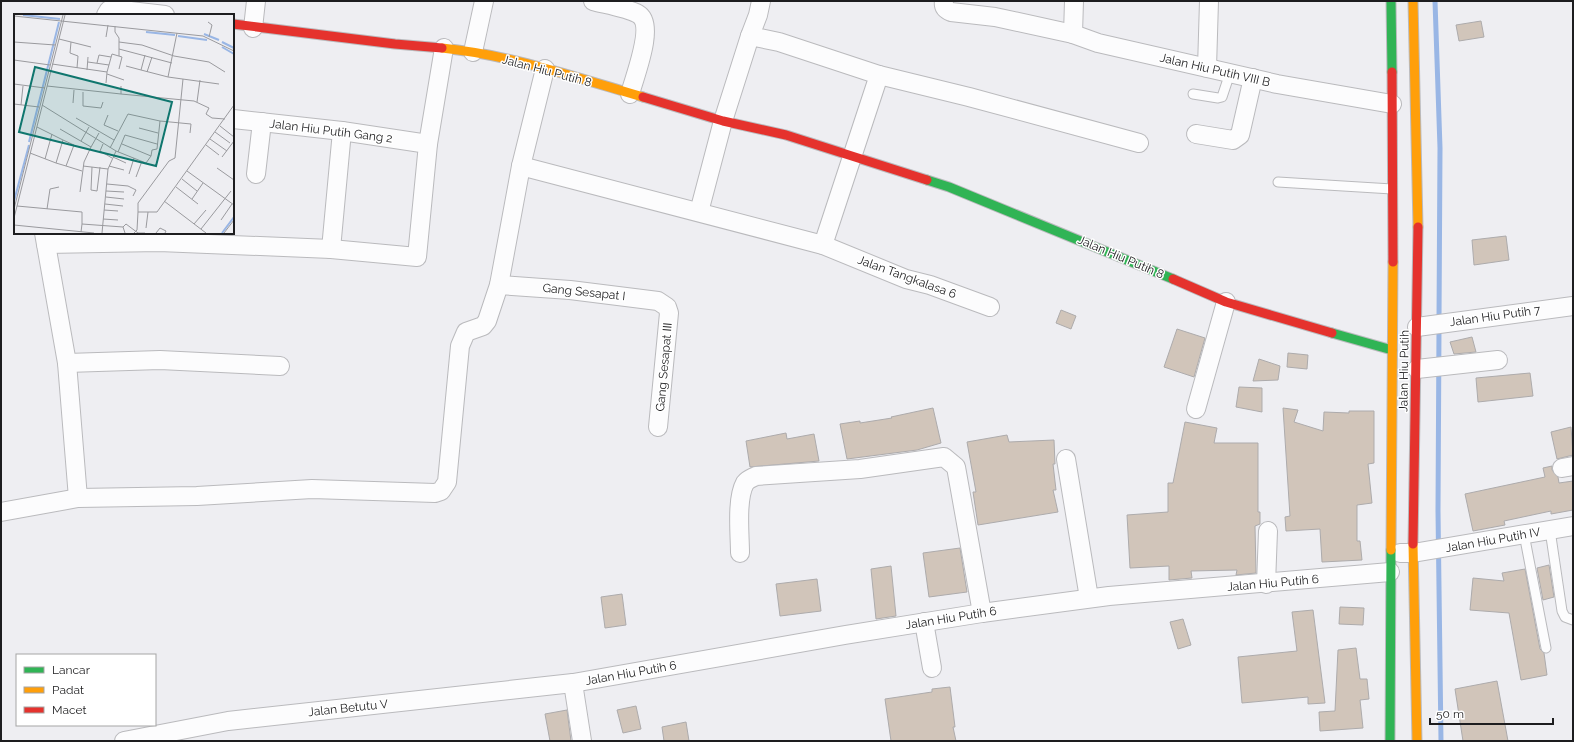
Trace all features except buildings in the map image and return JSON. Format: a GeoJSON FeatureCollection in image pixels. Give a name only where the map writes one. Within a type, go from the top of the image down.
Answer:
{"type":"FeatureCollection","features":[{"type":"Feature","properties":{"kind":"street"},"geometry":{"type":"LineString","coordinates":[[107,14],[109,10],[113,9],[161,14],[162,1]]}},
{"type":"Feature","properties":{"kind":"street"},"geometry":{"type":"LineString","coordinates":[[253,28],[256,1]]}},
{"type":"Feature","properties":{"kind":"street"},"geometry":{"type":"LineString","coordinates":[[473,52],[484,1]]}},
{"type":"Feature","properties":{"kind":"street"},"geometry":{"type":"LineString","coordinates":[[593,1],[639,14],[644,22],[644,46],[630,94]]}},
{"type":"Feature","properties":{"kind":"street"},"geometry":{"type":"LineString","coordinates":[[699,212],[723,121],[758,15],[761,1]]}},
{"type":"Feature","properties":{"kind":"street","name":"Jalan Hiu Putih VIII B"},"geometry":{"type":"LineString","coordinates":[[944,1],[946,10],[951,12],[996,17],[1073,34],[1098,42],[1207,68],[1392,104]]}},
{"type":"Feature","properties":{"kind":"street"},"geometry":{"type":"LineString","coordinates":[[1073,34],[1074,1]]}},
{"type":"Feature","properties":{"kind":"street"},"geometry":{"type":"LineString","coordinates":[[1207,68],[1209,1]]}},
{"type":"Feature","properties":{"kind":"street","name":"Jalan Hiu Putih"},"geometry":{"type":"LineString","coordinates":[[1390,741],[1393,220],[1391,1]]}},
{"type":"Feature","properties":{"kind":"street","name":"Jalan Hiu Putih"},"geometry":{"type":"LineString","coordinates":[[1413,1],[1418,221],[1417,369],[1413,553],[1417,741]]}},
{"type":"Feature","properties":{"kind":"street","name":"Jalan Hiu Putih 8"},"geometry":{"type":"LineString","coordinates":[[234,24],[253,28],[473,52],[545,69],[630,94],[642,96],[723,121],[786,135],[950,187],[1103,249],[1226,302],[1392,350]]}},
{"type":"Feature","properties":{"kind":"street"},"geometry":{"type":"LineString","coordinates":[[750,36],[779,42],[879,76],[969,97],[1139,142]]}},
{"type":"Feature","properties":{"kind":"street"},"geometry":{"type":"LineString","coordinates":[[78,498],[67,363],[45,238],[331,249],[417,257],[428,144],[444,48]]}},
{"type":"Feature","properties":{"kind":"street"},"geometry":{"type":"LineString","coordinates":[[1,512],[78,498],[197,496],[312,489],[435,493],[441,491],[447,482],[460,346],[466,332],[483,326],[487,321],[499,285],[521,166],[545,69]]}},
{"type":"Feature","properties":{"kind":"street"},"geometry":{"type":"LineString","coordinates":[[824,245],[879,76]]}},
{"type":"Feature","properties":{"kind":"street"},"geometry":{"type":"LineString","coordinates":[[1196,134],[1233,140],[1240,136],[1253,78]]}},
{"type":"Feature","properties":{"kind":"street","name":"Jalan Hiu Putih Gang 2"},"geometry":{"type":"LineString","coordinates":[[234,119],[342,131],[428,144]]}},
{"type":"Feature","properties":{"kind":"street"},"geometry":{"type":"LineString","coordinates":[[256,174],[262,122]]}},
{"type":"Feature","properties":{"kind":"street"},"geometry":{"type":"LineString","coordinates":[[331,249],[342,131]]}},
{"type":"Feature","properties":{"kind":"street","name":"Jalan Tangkalasa 6"},"geometry":{"type":"LineString","coordinates":[[521,166],[824,245],[906,279],[930,285],[990,307]]}},
{"type":"Feature","properties":{"kind":"street"},"geometry":{"type":"LineString","coordinates":[[1393,220],[1418,221]]}},
{"type":"Feature","properties":{"kind":"street","name":"Gang Sesapat I"},"geometry":{"type":"LineString","coordinates":[[499,285],[570,290],[658,300],[667,307]]}},
{"type":"Feature","properties":{"kind":"street"},"geometry":{"type":"LineString","coordinates":[[1196,409],[1226,302]]}},
{"type":"Feature","properties":{"kind":"street","name":"Jalan Hiu Putih 7"},"geometry":{"type":"LineString","coordinates":[[1417,327],[1573,306]]}},
{"type":"Feature","properties":{"kind":"street","name":"Gang Sesapat III"},"geometry":{"type":"LineString","coordinates":[[658,428],[669,313],[667,307]]}},
{"type":"Feature","properties":{"kind":"street"},"geometry":{"type":"LineString","coordinates":[[67,363],[160,360],[280,366]]}},
{"type":"Feature","properties":{"kind":"street"},"geometry":{"type":"LineString","coordinates":[[1417,369],[1498,360]]}},
{"type":"Feature","properties":{"kind":"street"},"geometry":{"type":"LineString","coordinates":[[740,553],[740,502],[745,484],[749,479],[756,476],[860,469],[944,456],[956,466],[982,613]]}},
{"type":"Feature","properties":{"kind":"street"},"geometry":{"type":"LineString","coordinates":[[1066,459],[1089,598]]}},
{"type":"Feature","properties":{"kind":"street","name":"Jalan Hiu Putih IV"},"geometry":{"type":"LineString","coordinates":[[1390,553],[1413,553],[1573,526]]}},
{"type":"Feature","properties":{"kind":"street"},"geometry":{"type":"LineString","coordinates":[[1266,584],[1268,531]]}},
{"type":"Feature","properties":{"kind":"street","name":"Jalan Hiu Putih 6"},"geometry":{"type":"LineString","coordinates":[[582,741],[573,683],[924,622],[1089,598],[1266,584],[1390,572]]}},
{"type":"Feature","properties":{"kind":"street"},"geometry":{"type":"LineString","coordinates":[[924,622],[932,668]]}},
{"type":"Feature","properties":{"kind":"street","name":"Jalan Betutu V"},"geometry":{"type":"LineString","coordinates":[[124,741],[228,721],[573,683]]}},
{"type":"Feature","properties":{"kind":"lane"},"geometry":{"type":"LineString","coordinates":[[1193,94],[1218,98],[1222,97],[1230,73]]}},
{"type":"Feature","properties":{"kind":"lane"},"geometry":{"type":"LineString","coordinates":[[1278,182],[1392,189]]}},
{"type":"Feature","properties":{"kind":"lane"},"geometry":{"type":"LineString","coordinates":[[1550,530],[1562,611],[1565,617],[1573,620]]}},
{"type":"Feature","properties":{"kind":"lane"},"geometry":{"type":"LineString","coordinates":[[1524,534],[1546,648]]}},
{"type":"Feature","properties":{"kind":"waterway"},"geometry":{"type":"LineString","coordinates":[[1435,1],[1440,148],[1439,320]]}},
{"type":"Feature","properties":{"kind":"waterway"},"geometry":{"type":"LineString","coordinates":[[1439,328],[1438,511],[1441,741]]}},
{"type":"Feature","properties":{"kind":"traffic: fast"},"geometry":{"type":"LineString","coordinates":[[1391,1],[1392,72]]}},
{"type":"Feature","properties":{"kind":"traffic: fast"},"geometry":{"type":"LineString","coordinates":[[927,180],[949,187],[1173,279]]}},
{"type":"Feature","properties":{"kind":"traffic: fast"},"geometry":{"type":"LineString","coordinates":[[1332,333],[1392,350]]}},
{"type":"Feature","properties":{"kind":"traffic: fast"},"geometry":{"type":"LineString","coordinates":[[1390,741],[1391,550]]}},
{"type":"Feature","properties":{"kind":"traffic: slow"},"geometry":{"type":"LineString","coordinates":[[1413,1],[1418,227]]}},
{"type":"Feature","properties":{"kind":"traffic: slow"},"geometry":{"type":"LineString","coordinates":[[442,48],[468,51],[519,62],[643,97]]}},
{"type":"Feature","properties":{"kind":"traffic: slow"},"geometry":{"type":"LineString","coordinates":[[1391,550],[1393,262]]}},
{"type":"Feature","properties":{"kind":"traffic: slow"},"geometry":{"type":"LineString","coordinates":[[1413,544],[1417,741]]}},
{"type":"Feature","properties":{"kind":"traffic: jam"},"geometry":{"type":"LineString","coordinates":[[234,24],[395,44],[442,48]]}},
{"type":"Feature","properties":{"kind":"traffic: jam"},"geometry":{"type":"LineString","coordinates":[[1392,72],[1393,262]]}},
{"type":"Feature","properties":{"kind":"traffic: jam"},"geometry":{"type":"LineString","coordinates":[[643,97],[723,121],[786,135],[927,180]]}},
{"type":"Feature","properties":{"kind":"traffic: jam"},"geometry":{"type":"LineString","coordinates":[[1413,544],[1418,227]]}},
{"type":"Feature","properties":{"kind":"traffic: jam"},"geometry":{"type":"LineString","coordinates":[[1173,279],[1226,302],[1332,333]]}}]}
